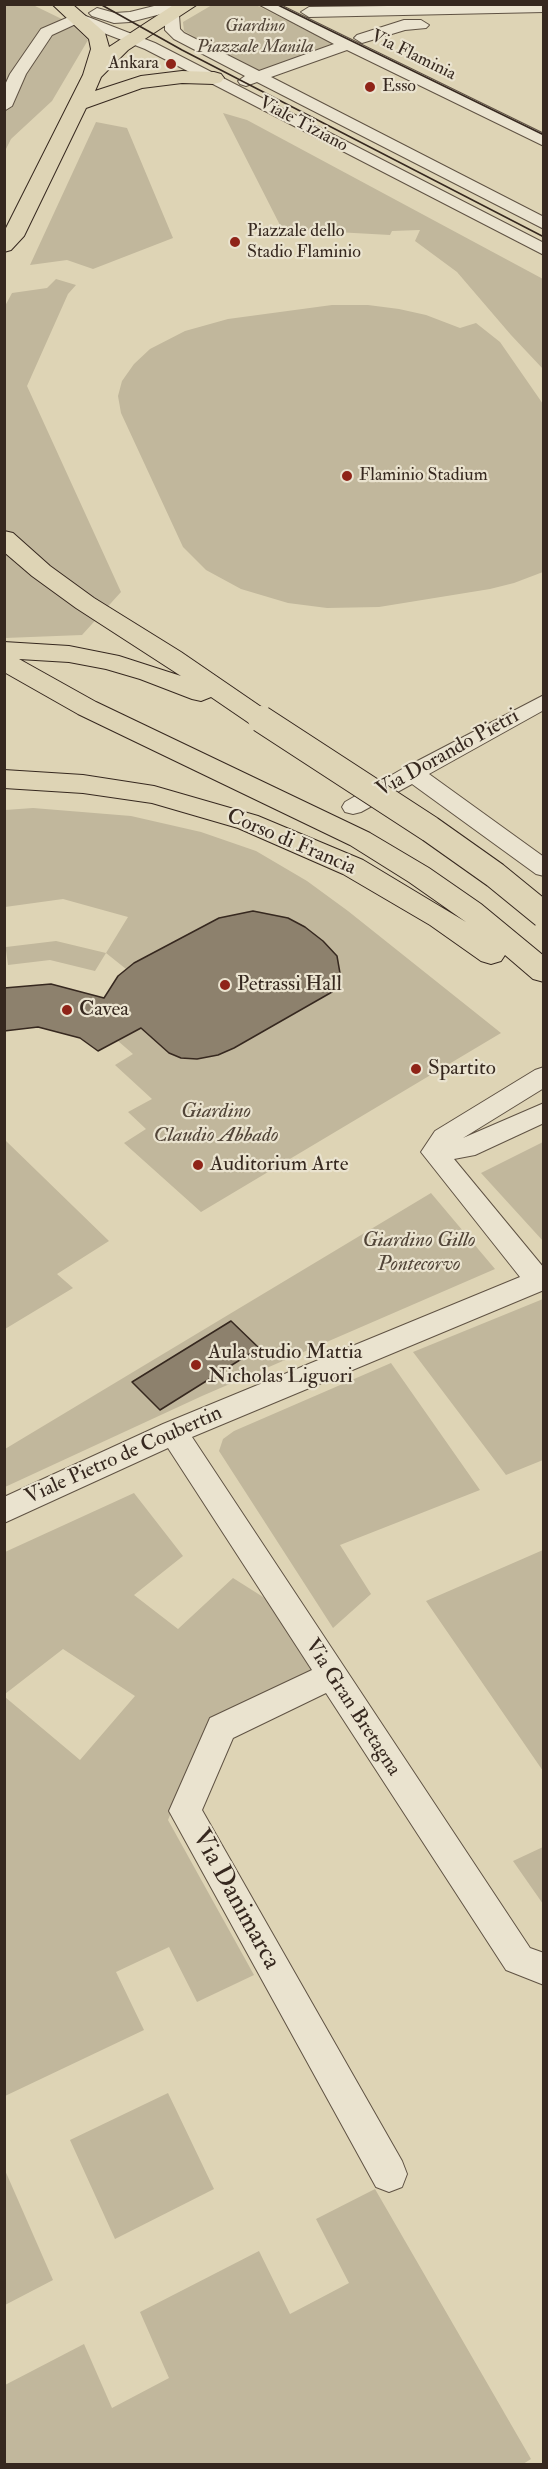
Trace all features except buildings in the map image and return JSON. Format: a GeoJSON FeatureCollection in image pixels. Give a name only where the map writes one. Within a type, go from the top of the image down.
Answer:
{"type":"FeatureCollection","features":[{"type":"Feature","properties":{"kind":"main road","name":"Viale Tiziano"},"geometry":{"type":"LineString","coordinates":[[61,4],[79,11]]}},
{"type":"Feature","properties":{"kind":"main road"},"geometry":{"type":"LineString","coordinates":[[93,75],[114,51],[176,10],[189,4]]}},
{"type":"Feature","properties":{"kind":"main road"},"geometry":{"type":"LineString","coordinates":[[9,249],[93,75],[99,41],[79,11]]}},
{"type":"Feature","properties":{"kind":"main road"},"geometry":{"type":"LineString","coordinates":[[80,104],[119,88],[141,82],[182,77],[222,82]]}},
{"type":"Feature","properties":{"kind":"main road"},"geometry":{"type":"LineString","coordinates":[[4,538],[41,571],[85,603],[430,829],[495,875],[543,915]]}},
{"type":"Feature","properties":{"kind":"main road"},"geometry":{"type":"LineString","coordinates":[[4,650],[69,654],[119,664],[172,682],[261,719]]}},
{"type":"Feature","properties":{"kind":"main road"},"geometry":{"type":"LineString","coordinates":[[4,661],[87,708],[263,790],[380,851],[419,874],[471,911],[543,972]]}},
{"type":"Feature","properties":{"kind":"main road","name":"Corso di Francia"},"geometry":{"type":"LineString","coordinates":[[4,780],[83,784],[154,795],[238,819],[299,842],[353,867],[421,906],[481,946],[543,995]]}},
{"type":"Feature","properties":{"kind":"street","name":"Via Flaminia"},"geometry":{"type":"LineString","coordinates":[[266,4],[543,141]]}},
{"type":"Feature","properties":{"kind":"street","name":"Via Flaminia"},"geometry":{"type":"LineString","coordinates":[[293,4],[543,127]]}},
{"type":"Feature","properties":{"kind":"street"},"geometry":{"type":"LineString","coordinates":[[362,38],[403,18],[543,8]]}},
{"type":"Feature","properties":{"kind":"street"},"geometry":{"type":"LineString","coordinates":[[4,106],[18,74],[46,32],[79,11],[123,18],[176,10]]}},
{"type":"Feature","properties":{"kind":"street","name":"Viale Tiziano"},"geometry":{"type":"LineString","coordinates":[[176,10],[172,30],[179,36],[540,219]]}},
{"type":"Feature","properties":{"kind":"street","name":"Viale Tiziano"},"geometry":{"type":"LineString","coordinates":[[79,11],[222,82],[543,250]]}},
{"type":"Feature","properties":{"kind":"street"},"geometry":{"type":"LineString","coordinates":[[309,12],[403,18],[543,22]]}},
{"type":"Feature","properties":{"kind":"street"},"geometry":{"type":"LineString","coordinates":[[222,82],[257,77],[346,45]]}},
{"type":"Feature","properties":{"kind":"street"},"geometry":{"type":"LineString","coordinates":[[504,229],[540,219]]}},
{"type":"Feature","properties":{"kind":"street","name":"Via Dorando Pietri"},"geometry":{"type":"LineString","coordinates":[[353,807],[543,701]]}},
{"type":"Feature","properties":{"kind":"street"},"geometry":{"type":"LineString","coordinates":[[412,773],[543,869]]}},
{"type":"Feature","properties":{"kind":"street"},"geometry":{"type":"LineString","coordinates":[[434,1152],[444,1138],[543,1076]]}},
{"type":"Feature","properties":{"kind":"street"},"geometry":{"type":"LineString","coordinates":[[434,1152],[466,1148],[543,1112]]}},
{"type":"Feature","properties":{"kind":"street"},"geometry":{"type":"LineString","coordinates":[[434,1152],[541,1279]]}},
{"type":"Feature","properties":{"kind":"street","name":"Viale Pietro de Coubertin"},"geometry":{"type":"LineString","coordinates":[[4,1511],[173,1432],[541,1279]]}},
{"type":"Feature","properties":{"kind":"street","name":"Via Gran Bretagna"},"geometry":{"type":"LineString","coordinates":[[173,1432],[518,1959],[543,1969]]}},
{"type":"Feature","properties":{"kind":"street","name":"Via Danimarca"},"geometry":{"type":"LineString","coordinates":[[331,1676],[221,1728],[185,1811],[389,2174]]}},
{"type":"Feature","properties":{"kind":"green space"},"geometry":{"type":"Polygon","coordinates":[[[5,5],[33,5],[70,23],[88,40],[52,101],[11,139],[5,151],[5,5]]]}},
{"type":"Feature","properties":{"kind":"green space","name":"Giardino Piazzale Manila"},"geometry":{"type":"Polygon","coordinates":[[[212,5],[256,5],[334,44],[255,72],[184,31],[183,22],[212,5]]]}},
{"type":"Feature","properties":{"kind":"green space"},"geometry":{"type":"Polygon","coordinates":[[[223,113],[247,120],[543,279],[543,369],[457,272],[415,241],[420,230],[392,231],[390,235],[282,229],[223,113]]]}},
{"type":"Feature","properties":{"kind":"green space"},"geometry":{"type":"Polygon","coordinates":[[[96,122],[127,128],[173,238],[93,269],[67,260],[30,265],[96,122]]]}},
{"type":"Feature","properties":{"kind":"green space"},"geometry":{"type":"Polygon","coordinates":[[[56,279],[76,285],[68,294],[27,386],[121,592],[82,635],[5,638],[5,306],[12,293],[47,288],[56,279]]]}},
{"type":"Feature","properties":{"kind":"green space","name":"Flaminio Stadium"},"geometry":{"type":"Polygon","coordinates":[[[332,305],[368,305],[399,309],[426,315],[460,328],[476,323],[500,342],[543,404],[543,572],[490,589],[379,607],[327,608],[288,603],[241,589],[206,570],[183,547],[121,413],[118,396],[122,381],[134,364],[150,349],[185,331],[228,319],[332,305]]]}},
{"type":"Feature","properties":{"kind":"green space","name":"Giardino Claudio Abbado"},"geometry":{"type":"Polygon","coordinates":[[[33,808],[131,816],[201,832],[256,851],[307,881],[348,911],[501,1033],[201,1212],[124,1143],[146,1129],[128,1112],[152,1099],[115,1065],[133,1054],[118,1041],[141,1028],[181,1058],[197,1059],[218,1055],[332,992],[341,979],[336,956],[323,941],[305,927],[288,918],[253,911],[220,918],[126,969],[106,953],[128,917],[63,899],[5,907],[5,810],[33,808]]]}},
{"type":"Feature","properties":{"kind":"green space"},"geometry":{"type":"Polygon","coordinates":[[[56,941],[106,953],[95,971],[50,960],[8,965],[5,943],[6,947],[56,941]]]}},
{"type":"Feature","properties":{"kind":"green space"},"geometry":{"type":"Polygon","coordinates":[[[5,1140],[109,1241],[57,1274],[73,1288],[5,1329],[5,1140]]]}},
{"type":"Feature","properties":{"kind":"green space"},"geometry":{"type":"Polygon","coordinates":[[[543,1142],[543,1241],[481,1173],[543,1142]]]}},
{"type":"Feature","properties":{"kind":"green space","name":"Giardino Gillo Pontecorvo"},"geometry":{"type":"Polygon","coordinates":[[[431,1193],[495,1269],[202,1396],[5,1487],[5,1449],[431,1193]]]}},
{"type":"Feature","properties":{"kind":"green space"},"geometry":{"type":"Polygon","coordinates":[[[543,1299],[543,1460],[506,1475],[413,1352],[543,1299]]]}},
{"type":"Feature","properties":{"kind":"green space"},"geometry":{"type":"Polygon","coordinates":[[[391,1363],[480,1490],[340,1545],[371,1594],[333,1628],[219,1451],[223,1439],[234,1431],[391,1363]]]}},
{"type":"Feature","properties":{"kind":"green space"},"geometry":{"type":"Polygon","coordinates":[[[134,1493],[183,1556],[134,1595],[178,1629],[233,1578],[271,1602],[316,1672],[210,1718],[168,1820],[254,1975],[197,2002],[169,1947],[116,1972],[144,2030],[5,2096],[5,1697],[80,1760],[135,1696],[63,1649],[5,1694],[5,1552],[134,1493]]]}},
{"type":"Feature","properties":{"kind":"green space"},"geometry":{"type":"Polygon","coordinates":[[[543,1550],[543,1771],[426,1601],[543,1550]]]}},
{"type":"Feature","properties":{"kind":"green space"},"geometry":{"type":"Polygon","coordinates":[[[543,1847],[543,1904],[513,1861],[543,1847]]]}},
{"type":"Feature","properties":{"kind":"green space"},"geometry":{"type":"Polygon","coordinates":[[[168,2093],[214,2189],[115,2239],[70,2140],[168,2093]]]}},
{"type":"Feature","properties":{"kind":"green space"},"geometry":{"type":"Polygon","coordinates":[[[4,2168],[53,2280],[5,2305],[4,2305],[4,2168]]]}},
{"type":"Feature","properties":{"kind":"green space"},"geometry":{"type":"Polygon","coordinates":[[[375,2189],[531,2459],[523,2464],[5,2464],[5,2385],[84,2344],[112,2408],[169,2378],[140,2312],[259,2251],[290,2314],[349,2283],[316,2219],[375,2189]]]}},
{"type":"Feature","properties":{"kind":"tram line"},"geometry":{"type":"LineString","coordinates":[[100,4],[182,50],[544,237]]}},
{"type":"Feature","properties":{"kind":"tram line"},"geometry":{"type":"LineString","coordinates":[[276,4],[544,135]]}},
{"type":"Feature","properties":{"kind":"place","name":"Ankara"},"geometry":{"type":"Point","coordinates":[171,64]}},
{"type":"Feature","properties":{"kind":"place","name":"Esso"},"geometry":{"type":"Point","coordinates":[370,87]}},
{"type":"Feature","properties":{"kind":"place","name":"Piazzale dello Stadio Flaminio"},"geometry":{"type":"Point","coordinates":[235,242]}},
{"type":"Feature","properties":{"kind":"place","name":"Flaminio Stadium"},"geometry":{"type":"Point","coordinates":[347,476]}},
{"type":"Feature","properties":{"kind":"place","name":"Petrassi Hall"},"geometry":{"type":"Point","coordinates":[225,985]}},
{"type":"Feature","properties":{"kind":"place","name":"Cavea"},"geometry":{"type":"Point","coordinates":[67,1010]}},
{"type":"Feature","properties":{"kind":"place","name":"Spartito"},"geometry":{"type":"Point","coordinates":[416,1069]}},
{"type":"Feature","properties":{"kind":"place","name":"Auditorium Arte"},"geometry":{"type":"Point","coordinates":[198,1165]}},
{"type":"Feature","properties":{"kind":"place","name":"Aula studio Mattia Nicholas Liguori"},"geometry":{"type":"Point","coordinates":[196,1365]}}]}
